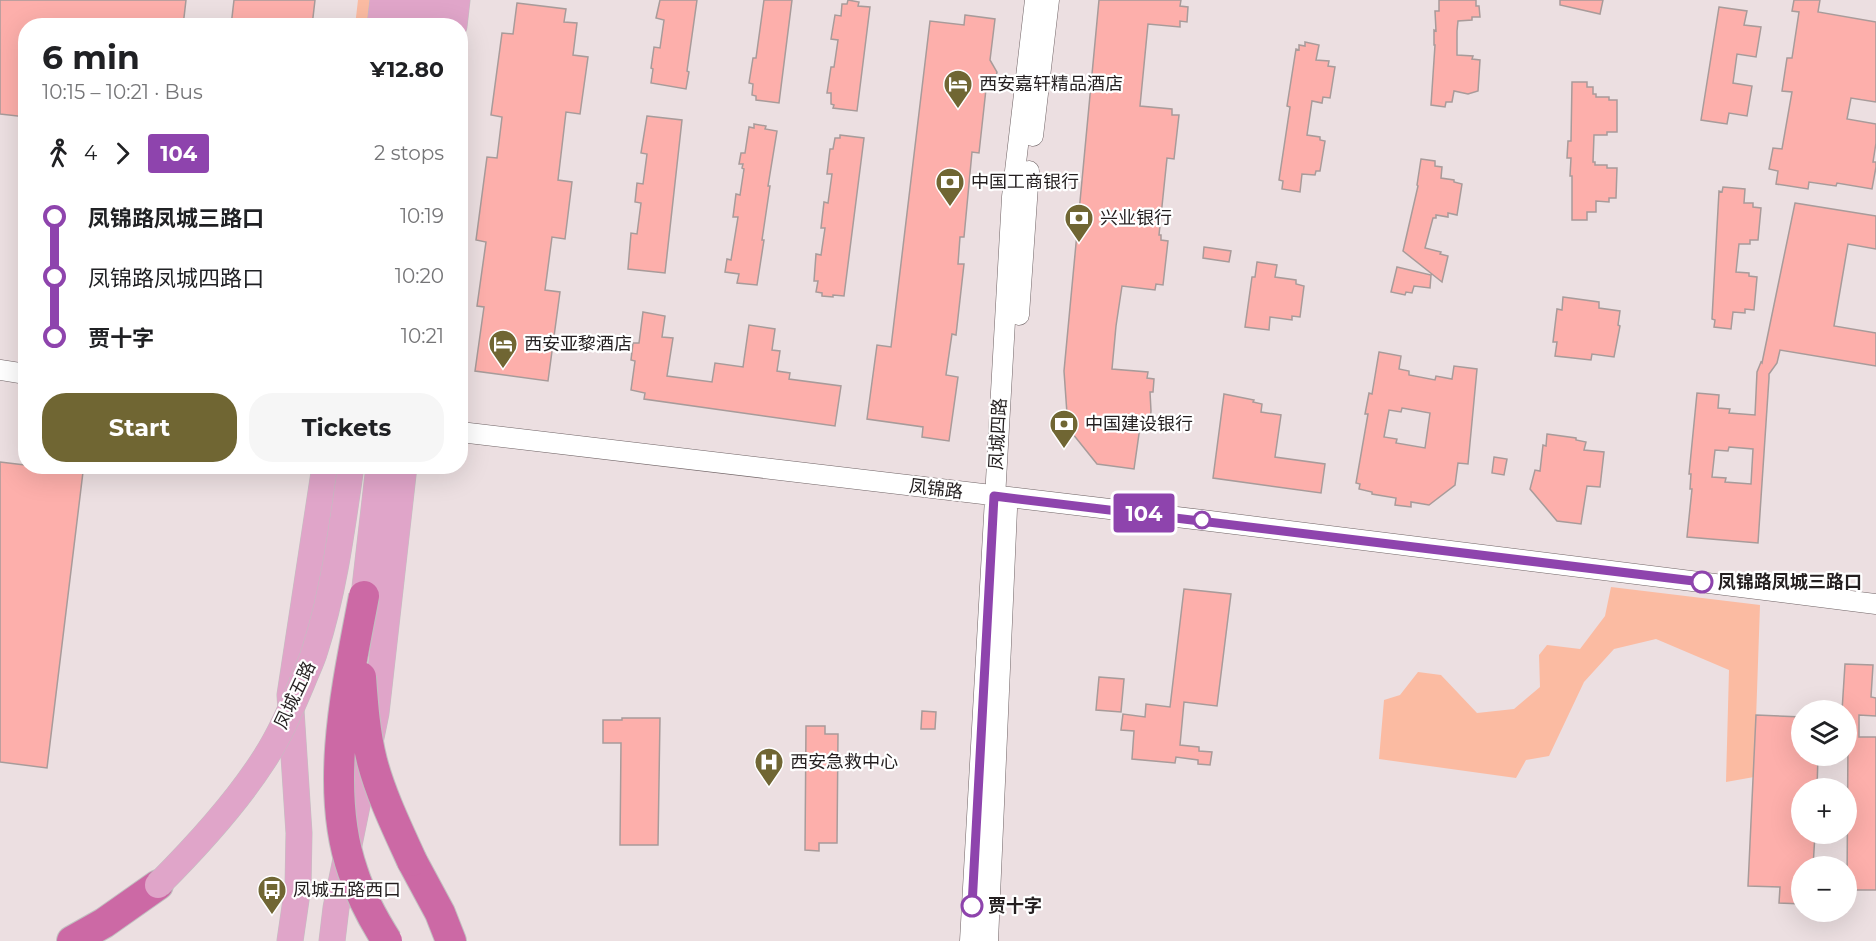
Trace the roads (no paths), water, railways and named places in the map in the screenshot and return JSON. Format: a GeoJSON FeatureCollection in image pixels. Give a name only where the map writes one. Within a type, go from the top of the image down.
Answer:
{"type":"FeatureCollection","features":[{"type":"Feature","properties":{"kind":"highway"},"geometry":{"type":"LineString","coordinates":[[364,596],[344,711],[339,778],[341,813],[352,870],[369,913],[387,941]]}},
{"type":"Feature","properties":{"kind":"highway"},"geometry":{"type":"LineString","coordinates":[[364,596],[361,673],[364,717],[372,761],[397,830],[440,913],[451,941]]}},
{"type":"Feature","properties":{"kind":"highway"},"geometry":{"type":"LineString","coordinates":[[72,941],[158,885]]}},
{"type":"Feature","properties":{"kind":"highway"},"geometry":{"type":"LineString","coordinates":[[103,941],[158,885]]}},
{"type":"Feature","properties":{"kind":"main road"},"geometry":{"type":"LineString","coordinates":[[381,18],[383,0]]}},
{"type":"Feature","properties":{"kind":"main road"},"geometry":{"type":"LineString","coordinates":[[406,18],[408,0]]}},
{"type":"Feature","properties":{"kind":"main road"},"geometry":{"type":"LineString","coordinates":[[431,18],[433,0]]}},
{"type":"Feature","properties":{"kind":"main road"},"geometry":{"type":"LineString","coordinates":[[455,18],[457,0]]}},
{"type":"Feature","properties":{"kind":"main road"},"geometry":{"type":"LineString","coordinates":[[290,941],[298,886],[299,833],[290,695],[324,474]]}},
{"type":"Feature","properties":{"kind":"main road","name":"凤城五路"},"geometry":{"type":"LineString","coordinates":[[158,885],[189,854],[228,809],[264,760],[292,705],[315,650],[328,601],[338,555],[350,474]]}},
{"type":"Feature","properties":{"kind":"main road"},"geometry":{"type":"LineString","coordinates":[[364,596],[378,474]]}},
{"type":"Feature","properties":{"kind":"main road"},"geometry":{"type":"LineString","coordinates":[[332,941],[336,908],[376,713],[403,474]]}},
{"type":"Feature","properties":{"kind":"street","name":"凤城四路"},"geometry":{"type":"LineString","coordinates":[[988,941],[1012,197],[1035,0]]}},
{"type":"Feature","properties":{"kind":"street","name":"凤城四路"},"geometry":{"type":"LineString","coordinates":[[970,941],[1001,496],[1026,191],[1049,0]]}},
{"type":"Feature","properties":{"kind":"street"},"geometry":{"type":"LineString","coordinates":[[0,370],[18,373]]}},
{"type":"Feature","properties":{"kind":"street","name":"凤锦路"},"geometry":{"type":"LineString","coordinates":[[468,433],[1876,604]]}},
{"type":"Feature","properties":{"kind":"place","name":"西安嘉轩精品酒店"},"geometry":{"type":"Point","coordinates":[958,110]}},
{"type":"Feature","properties":{"kind":"place","name":"中国工商银行"},"geometry":{"type":"Point","coordinates":[950,208]}},
{"type":"Feature","properties":{"kind":"place","name":"兴业银行"},"geometry":{"type":"Point","coordinates":[1079,244]}},
{"type":"Feature","properties":{"kind":"place","name":"西安亚黎酒店"},"geometry":{"type":"Point","coordinates":[503,370]}},
{"type":"Feature","properties":{"kind":"place","name":"中国建设银行"},"geometry":{"type":"Point","coordinates":[1064,450]}},
{"type":"Feature","properties":{"kind":"place","name":"凤锦路凤城三路口"},"geometry":{"type":"Point","coordinates":[1702,582]}},
{"type":"Feature","properties":{"kind":"place","name":"西安急救中心"},"geometry":{"type":"Point","coordinates":[769,788]}},
{"type":"Feature","properties":{"kind":"place","name":"贾十字"},"geometry":{"type":"Point","coordinates":[972,906]}},
{"type":"Feature","properties":{"kind":"place","name":"凤城五路西口"},"geometry":{"type":"Point","coordinates":[272,916]}}]}
